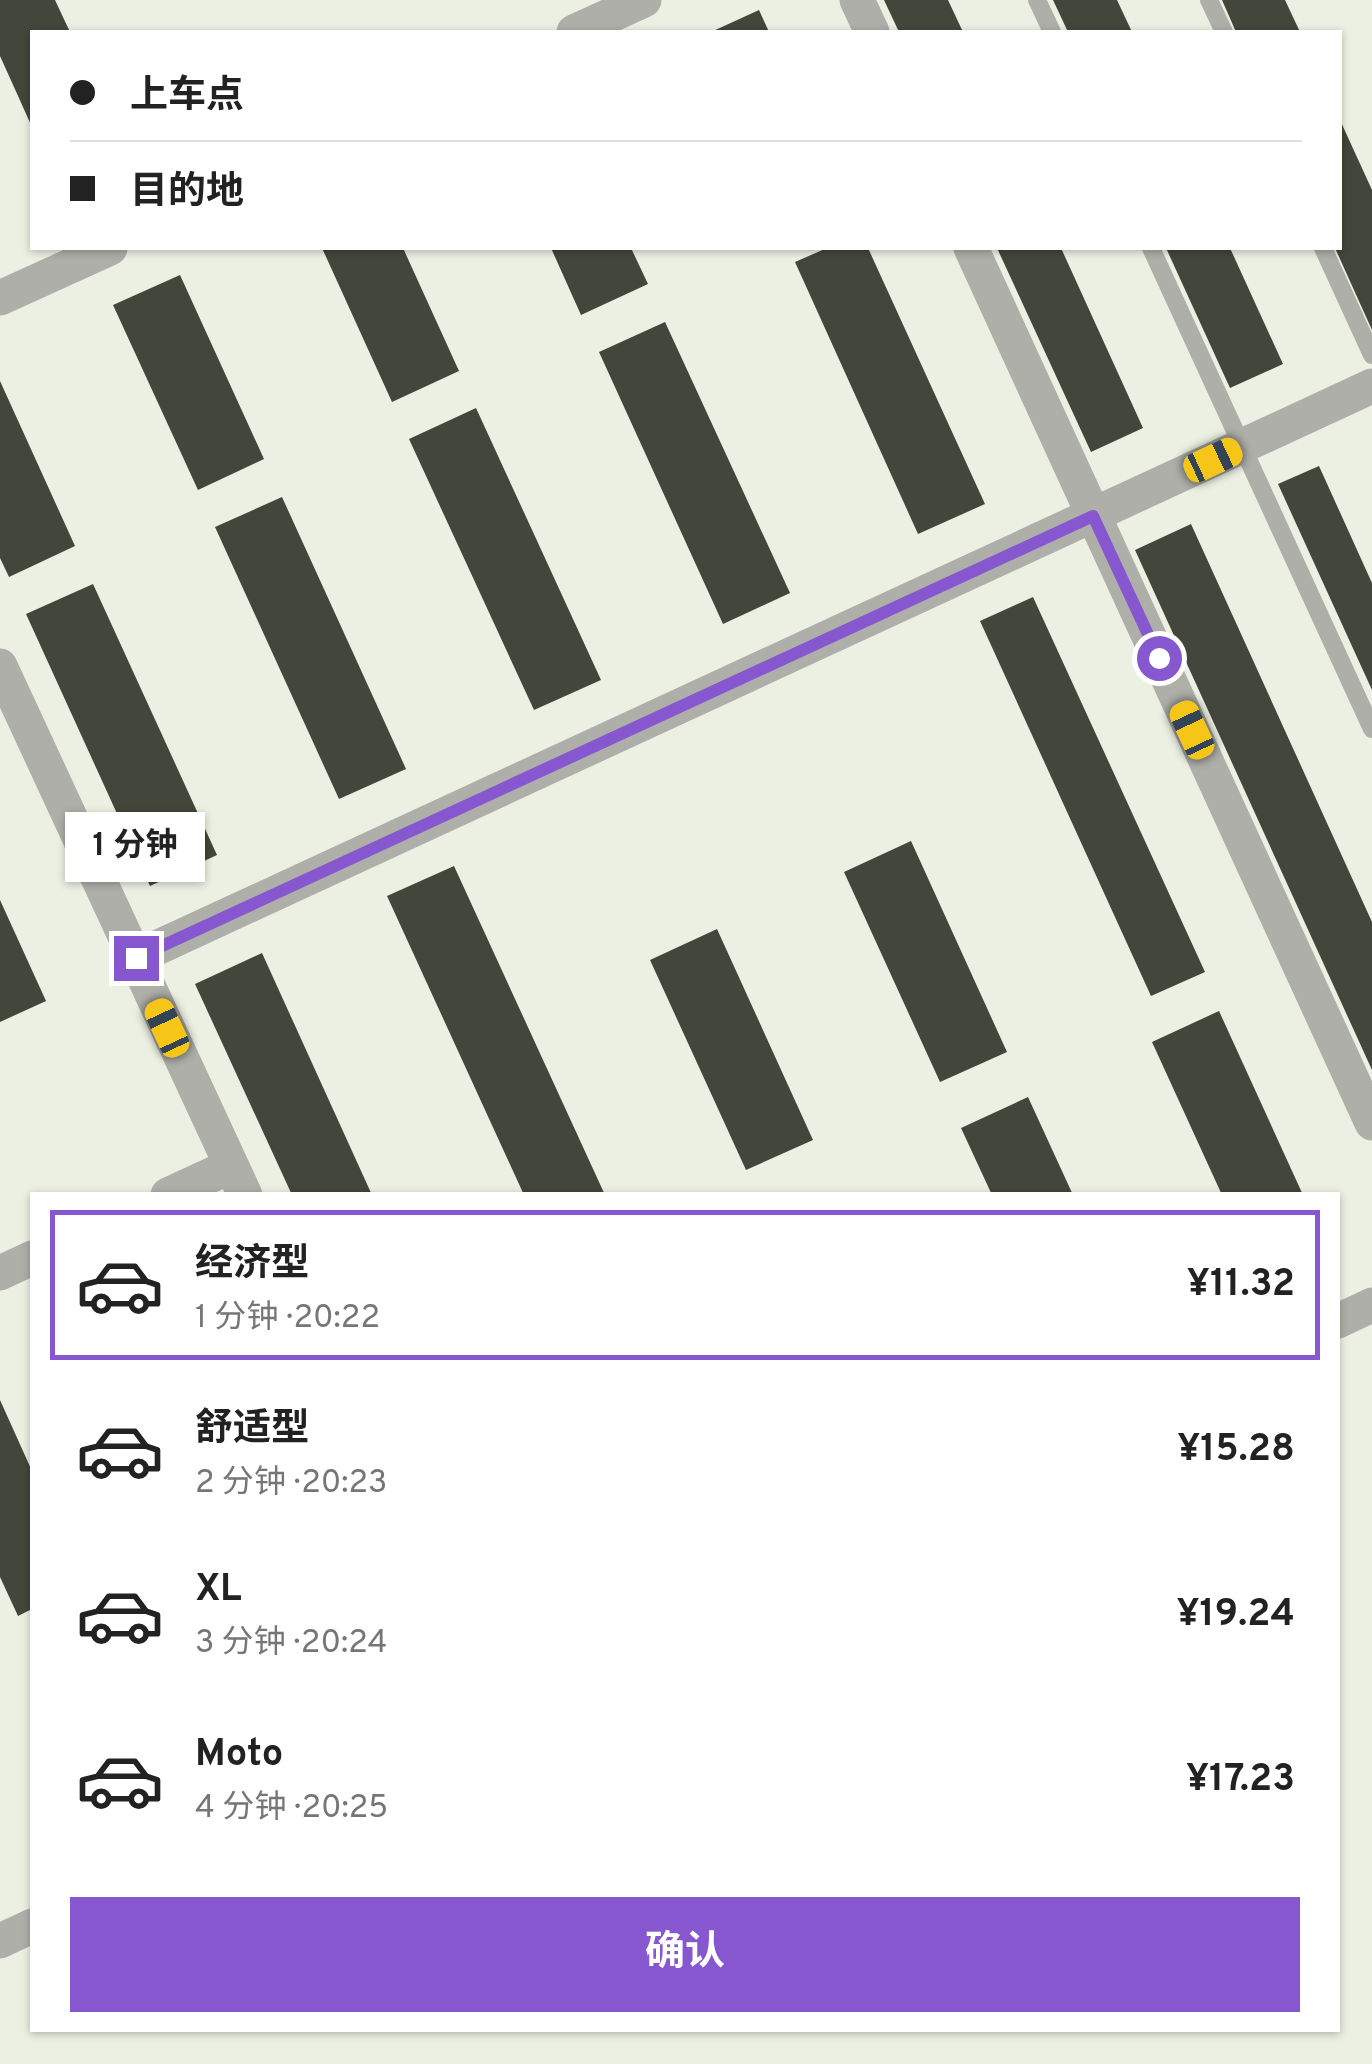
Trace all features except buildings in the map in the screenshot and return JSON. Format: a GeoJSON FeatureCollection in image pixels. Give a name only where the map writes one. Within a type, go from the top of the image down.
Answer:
{"type":"FeatureCollection","features":[{"type":"Feature","properties":{"kind":"street"},"geometry":{"type":"LineString","coordinates":[[578,30],[644,0]]}},
{"type":"Feature","properties":{"kind":"street"},"geometry":{"type":"LineString","coordinates":[[857,0],[871,30]]}},
{"type":"Feature","properties":{"kind":"street"},"geometry":{"type":"LineString","coordinates":[[0,298],[106,250]]}},
{"type":"Feature","properties":{"kind":"street"},"geometry":{"type":"LineString","coordinates":[[972,250],[1372,1123]]}},
{"type":"Feature","properties":{"kind":"street"},"geometry":{"type":"LineString","coordinates":[[136,958],[1372,386]]}},
{"type":"Feature","properties":{"kind":"street"},"geometry":{"type":"LineString","coordinates":[[0,666],[238,1180],[182,1192]]}},
{"type":"Feature","properties":{"kind":"street"},"geometry":{"type":"LineString","coordinates":[[0,1273],[30,1259]]}},
{"type":"Feature","properties":{"kind":"street"},"geometry":{"type":"LineString","coordinates":[[1340,1321],[1372,1306]]}},
{"type":"Feature","properties":{"kind":"street"},"geometry":{"type":"LineString","coordinates":[[0,1941],[30,1927]]}},
{"type":"Feature","properties":{"kind":"lane"},"geometry":{"type":"LineString","coordinates":[[1037,0],[1051,30]]}},
{"type":"Feature","properties":{"kind":"lane"},"geometry":{"type":"LineString","coordinates":[[1209,0],[1223,30]]}},
{"type":"Feature","properties":{"kind":"lane"},"geometry":{"type":"LineString","coordinates":[[1152,250],[1372,728]]}},
{"type":"Feature","properties":{"kind":"lane"},"geometry":{"type":"LineString","coordinates":[[1323,250],[1372,355]]}},
{"type":"Feature","properties":{"kind":"route"},"geometry":{"type":"LineString","coordinates":[[136,958],[1093,516],[1159,658]]}}]}
